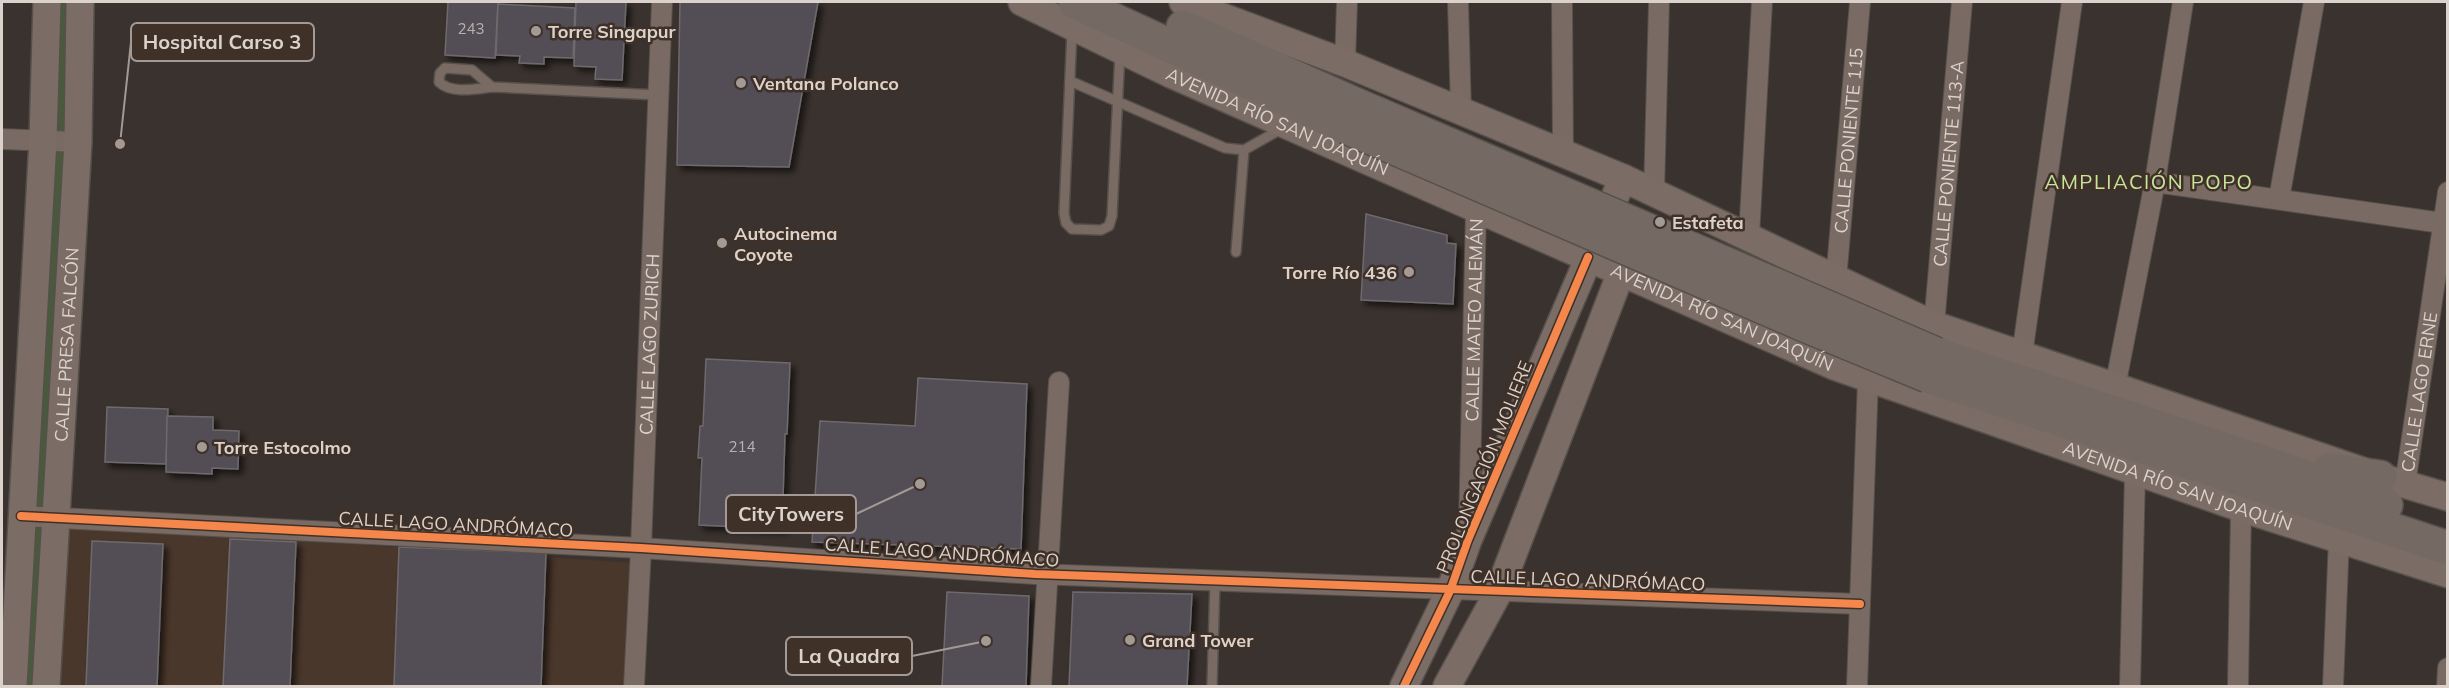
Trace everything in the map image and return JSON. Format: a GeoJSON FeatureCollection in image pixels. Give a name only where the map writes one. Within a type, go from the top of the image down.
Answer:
{"type":"FeatureCollection","features":[{"type":"Feature","properties":{"kind":"highway","name":"AVENIDA RÍO SAN JOAQUÍN"},"geometry":{"type":"LineString","coordinates":[[1128,2],[1351,116]]}},
{"type":"Feature","properties":{"kind":"highway","name":"AVENIDA RÍO SAN JOAQUÍN"},"geometry":{"type":"LineString","coordinates":[[1073,14],[1351,116],[2284,494],[2448,548]]}},
{"type":"Feature","properties":{"kind":"highway","name":"AVENIDA RÍO SAN JOAQUÍN"},"geometry":{"type":"LineString","coordinates":[[1933,352],[2448,525]]}},
{"type":"Feature","properties":{"kind":"highway"},"geometry":{"type":"LineString","coordinates":[[2260,461],[2393,481]]}},
{"type":"Feature","properties":{"kind":"highway"},"geometry":{"type":"LineString","coordinates":[[2284,494],[2339,538]]}},
{"type":"Feature","properties":{"kind":"main road","name":"CALLE PRESA FALCÓN"},"geometry":{"type":"LineString","coordinates":[[13,687],[43,140],[47,2]]}},
{"type":"Feature","properties":{"kind":"main road","name":"CALLE PRESA FALCÓN"},"geometry":{"type":"LineString","coordinates":[[46,687],[54,518],[78,142],[80,2]]}},
{"type":"Feature","properties":{"kind":"main road","name":"AVENIDA RÍO SAN JOAQUÍN"},"geometry":{"type":"LineString","coordinates":[[1022,2],[1073,14],[1120,49],[1834,366],[2241,508],[2448,574]]}},
{"type":"Feature","properties":{"kind":"main road","name":"AVENIDA RÍO SAN JOAQUÍN"},"geometry":{"type":"LineString","coordinates":[[1183,2],[1345,63],[1563,152],[1749,236],[1867,295],[1933,352],[2022,355],[2393,481],[2448,497]]}},
{"type":"Feature","properties":{"kind":"main road"},"geometry":{"type":"LineString","coordinates":[[45,67],[78,66]]}},
{"type":"Feature","properties":{"kind":"main road","name":"PROLONGACIÓN MOLIERE"},"geometry":{"type":"LineString","coordinates":[[1404,687],[1450,591],[1468,540],[1623,178]]}},
{"type":"Feature","properties":{"kind":"main road"},"geometry":{"type":"LineString","coordinates":[[1447,687],[1458,675],[1498,593],[1654,192]]}},
{"type":"Feature","properties":{"kind":"main road"},"geometry":{"type":"LineString","coordinates":[[1834,366],[1835,343],[1842,326],[1867,295]]}},
{"type":"Feature","properties":{"kind":"street","name":"CALLE LAGO ZURICH"},"geometry":{"type":"LineString","coordinates":[[634,687],[662,2]]}},
{"type":"Feature","properties":{"kind":"street"},"geometry":{"type":"LineString","coordinates":[[1345,63],[1347,2]]}},
{"type":"Feature","properties":{"kind":"street"},"geometry":{"type":"LineString","coordinates":[[1458,2],[1461,112]]}},
{"type":"Feature","properties":{"kind":"street"},"geometry":{"type":"LineString","coordinates":[[1562,2],[1563,152]]}},
{"type":"Feature","properties":{"kind":"street"},"geometry":{"type":"LineString","coordinates":[[1654,192],[1659,2]]}},
{"type":"Feature","properties":{"kind":"street"},"geometry":{"type":"LineString","coordinates":[[1749,236],[1762,2]]}},
{"type":"Feature","properties":{"kind":"street","name":"CALLE PONIENTE 115"},"geometry":{"type":"LineString","coordinates":[[1836,280],[1860,2]]}},
{"type":"Feature","properties":{"kind":"street","name":"CALLE PONIENTE 113-A"},"geometry":{"type":"LineString","coordinates":[[1933,352],[1962,2]]}},
{"type":"Feature","properties":{"kind":"street"},"geometry":{"type":"LineString","coordinates":[[2022,355],[2072,2]]}},
{"type":"Feature","properties":{"kind":"street"},"geometry":{"type":"LineString","coordinates":[[2115,387],[2155,182],[2183,2]]}},
{"type":"Feature","properties":{"kind":"street"},"geometry":{"type":"LineString","coordinates":[[2279,199],[2314,2]]}},
{"type":"Feature","properties":{"kind":"street"},"geometry":{"type":"LineString","coordinates":[[2,139],[78,142]]}},
{"type":"Feature","properties":{"kind":"street"},"geometry":{"type":"LineString","coordinates":[[2155,182],[2442,224]]}},
{"type":"Feature","properties":{"kind":"street","name":"CALLE LAGO ERNE"},"geometry":{"type":"LineString","coordinates":[[2393,481],[2448,192]]}},
{"type":"Feature","properties":{"kind":"street","name":"CALLE MATEO ALEMÁN"},"geometry":{"type":"LineString","coordinates":[[1468,540],[1476,209]]}},
{"type":"Feature","properties":{"kind":"street"},"geometry":{"type":"LineString","coordinates":[[1857,687],[1868,379]]}},
{"type":"Feature","properties":{"kind":"street"},"geometry":{"type":"LineString","coordinates":[[1041,687],[1059,382]]}},
{"type":"Feature","properties":{"kind":"street"},"geometry":{"type":"LineString","coordinates":[[2130,687],[2136,472]]}},
{"type":"Feature","properties":{"kind":"street"},"geometry":{"type":"LineString","coordinates":[[2238,687],[2241,508]]}},
{"type":"Feature","properties":{"kind":"street","name":"CALLE LAGO ANDRÓMACO"},"geometry":{"type":"LineString","coordinates":[[21,516],[641,548],[1047,574],[1498,593],[1860,604]]}},
{"type":"Feature","properties":{"kind":"street"},"geometry":{"type":"LineString","coordinates":[[2333,687],[2339,538]]}},
{"type":"Feature","properties":{"kind":"street"},"geometry":{"type":"LineString","coordinates":[[2447,687],[2448,668]]}},
{"type":"Feature","properties":{"kind":"lane"},"geometry":{"type":"LineString","coordinates":[[1073,14],[1064,213],[1066,223],[1072,229],[1101,230],[1109,226],[1112,216],[1120,49]]}},
{"type":"Feature","properties":{"kind":"lane"},"geometry":{"type":"LineString","coordinates":[[492,87],[472,70],[445,68],[440,73],[439,82],[444,87],[474,90],[492,87],[658,95]]}},
{"type":"Feature","properties":{"kind":"lane"},"geometry":{"type":"LineString","coordinates":[[1070,81],[1225,148],[1244,150],[1287,125]]}},
{"type":"Feature","properties":{"kind":"lane"},"geometry":{"type":"LineString","coordinates":[[1236,252],[1244,150]]}},
{"type":"Feature","properties":{"kind":"lane"},"geometry":{"type":"LineString","coordinates":[[1212,687],[1215,580]]}},
{"type":"Feature","properties":{"kind":"shaded area"},"geometry":{"type":"Polygon","coordinates":[[[60,525],[636,563],[632,686],[54,686],[60,525]]]}},
{"type":"Feature","properties":{"kind":"green space"},"geometry":{"type":"Polygon","coordinates":[[[56,2],[78,2],[76,136],[51,135],[56,2]]]}},
{"type":"Feature","properties":{"kind":"green space"},"geometry":{"type":"Polygon","coordinates":[[[50,144],[77,146],[45,686],[23,686],[50,144]]]}},
{"type":"Feature","properties":{"kind":"building"},"geometry":{"type":"Polygon","coordinates":[[[448,2],[498,2],[495,58],[445,55],[448,2]]]}},
{"type":"Feature","properties":{"kind":"building"},"geometry":{"type":"Polygon","coordinates":[[[576,2],[626,2],[622,80],[595,79],[596,67],[574,66],[576,2]]]}},
{"type":"Feature","properties":{"kind":"building","name":"Ventana Polanco"},"geometry":{"type":"Polygon","coordinates":[[[680,2],[818,2],[789,167],[677,165],[680,2]]]}},
{"type":"Feature","properties":{"kind":"building","name":"Torre Singapur"},"geometry":{"type":"Polygon","coordinates":[[[498,4],[575,8],[573,58],[544,57],[544,64],[519,63],[520,56],[496,55],[498,4]]]}},
{"type":"Feature","properties":{"kind":"building","name":"Torre Río 436"},"geometry":{"type":"Polygon","coordinates":[[[1366,214],[1447,235],[1447,243],[1456,244],[1453,304],[1361,300],[1366,214]]]}},
{"type":"Feature","properties":{"kind":"building"},"geometry":{"type":"Polygon","coordinates":[[[706,359],[790,363],[782,529],[699,525],[702,458],[698,458],[700,426],[703,426],[706,359]]]}},
{"type":"Feature","properties":{"kind":"building"},"geometry":{"type":"Polygon","coordinates":[[[918,378],[1027,384],[1021,549],[812,542],[820,421],[915,426],[918,378]]]}},
{"type":"Feature","properties":{"kind":"building"},"geometry":{"type":"Polygon","coordinates":[[[107,407],[168,409],[166,464],[105,462],[107,407]]]}},
{"type":"Feature","properties":{"kind":"building","name":"Torre Estocolmo"},"geometry":{"type":"Polygon","coordinates":[[[167,416],[213,417],[213,430],[239,431],[238,469],[212,468],[212,474],[166,472],[167,416]]]}},
{"type":"Feature","properties":{"kind":"building"},"geometry":{"type":"Polygon","coordinates":[[[230,539],[296,542],[290,686],[223,686],[230,539]]]}},
{"type":"Feature","properties":{"kind":"building"},"geometry":{"type":"Polygon","coordinates":[[[92,541],[163,544],[157,686],[86,686],[92,541]]]}},
{"type":"Feature","properties":{"kind":"building"},"geometry":{"type":"Polygon","coordinates":[[[399,547],[546,553],[541,686],[394,686],[399,547]]]}},
{"type":"Feature","properties":{"kind":"building"},"geometry":{"type":"Polygon","coordinates":[[[947,592],[1029,596],[1026,686],[942,686],[947,592]]]}},
{"type":"Feature","properties":{"kind":"building","name":"Grand Tower"},"geometry":{"type":"Polygon","coordinates":[[[1073,592],[1192,594],[1187,686],[1069,686],[1073,592]]]}},
{"type":"Feature","properties":{"kind":"cycle path"},"geometry":{"type":"LineString","coordinates":[[1404,686],[1450,591],[1468,540],[1588,257]]}},
{"type":"Feature","properties":{"kind":"cycle path"},"geometry":{"type":"LineString","coordinates":[[21,516],[641,548],[1035,574],[1860,604]]}},
{"type":"Feature","properties":{"kind":"place","name":"Torre Singapur"},"geometry":{"type":"Point","coordinates":[536,31]}},
{"type":"Feature","properties":{"kind":"place","name":"Ventana Polanco"},"geometry":{"type":"Point","coordinates":[741,83]}},
{"type":"Feature","properties":{"kind":"place","name":"Hospital Carso 3"},"geometry":{"type":"Point","coordinates":[120,144]}},
{"type":"Feature","properties":{"kind":"place","name":"Estafeta"},"geometry":{"type":"Point","coordinates":[1660,222]}},
{"type":"Feature","properties":{"kind":"place","name":"Autocinema Coyote"},"geometry":{"type":"Point","coordinates":[722,243]}},
{"type":"Feature","properties":{"kind":"place","name":"Torre Río 436"},"geometry":{"type":"Point","coordinates":[1409,272]}},
{"type":"Feature","properties":{"kind":"place","name":"Torre Estocolmo"},"geometry":{"type":"Point","coordinates":[202,447]}},
{"type":"Feature","properties":{"kind":"place","name":"CityTowers"},"geometry":{"type":"Point","coordinates":[920,484]}},
{"type":"Feature","properties":{"kind":"place","name":"Grand Tower"},"geometry":{"type":"Point","coordinates":[1130,640]}},
{"type":"Feature","properties":{"kind":"place","name":"La Quadra"},"geometry":{"type":"Point","coordinates":[986,641]}},
{"type":"Feature","properties":{"kind":"district","name":"AMPLIACIÓN POPO"},"geometry":{"type":"Point","coordinates":[2149,181]}}]}
